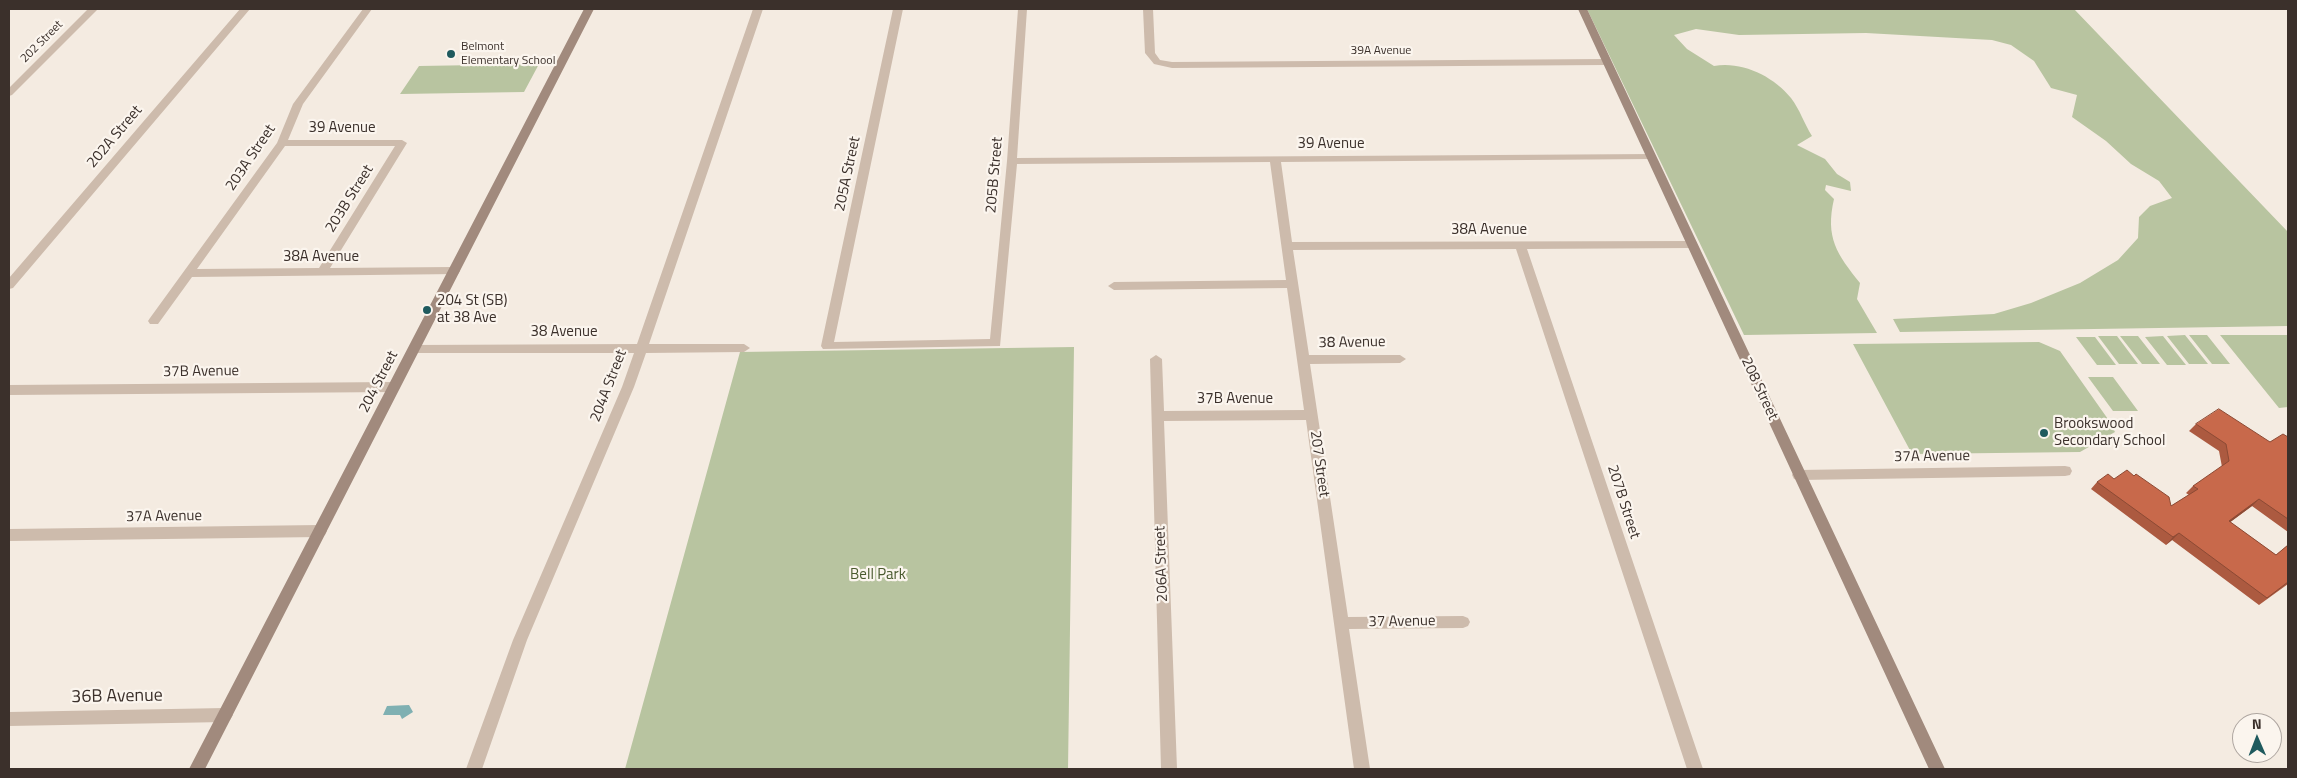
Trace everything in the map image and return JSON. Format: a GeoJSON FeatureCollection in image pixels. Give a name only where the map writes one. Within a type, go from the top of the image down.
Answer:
{"type":"FeatureCollection","features":[{"type":"Feature","properties":{"kind":"street","name":"202 Street"},"geometry":{"type":"LineString","coordinates":[[9,93],[93,9]]}},
{"type":"Feature","properties":{"kind":"street","name":"202A Street"},"geometry":{"type":"LineString","coordinates":[[9,285],[245,9]]}},
{"type":"Feature","properties":{"kind":"street","name":"203A Street"},"geometry":{"type":"LineString","coordinates":[[154,321],[282,143],[298,104],[367,9]]}},
{"type":"Feature","properties":{"kind":"street","name":"204 Street"},"geometry":{"type":"LineString","coordinates":[[197,769],[589,9]]}},
{"type":"Feature","properties":{"kind":"street","name":"204A Street"},"geometry":{"type":"LineString","coordinates":[[474,769],[520,640],[628,386],[758,9]]}},
{"type":"Feature","properties":{"kind":"street","name":"205A Street"},"geometry":{"type":"LineString","coordinates":[[898,9],[828,346],[996,343]]}},
{"type":"Feature","properties":{"kind":"street","name":"205B Street"},"geometry":{"type":"LineString","coordinates":[[996,343],[1012,161],[1022,9]]}},
{"type":"Feature","properties":{"kind":"street","name":"39A Avenue"},"geometry":{"type":"LineString","coordinates":[[1148,9],[1150,53],[1157,62],[1172,65],[1605,62]]}},
{"type":"Feature","properties":{"kind":"street","name":"208 Street"},"geometry":{"type":"LineString","coordinates":[[1582,9],[1690,244],[1937,769]]}},
{"type":"Feature","properties":{"kind":"street","name":"39 Avenue"},"geometry":{"type":"LineString","coordinates":[[282,143],[402,143]]}},
{"type":"Feature","properties":{"kind":"street","name":"203B Street"},"geometry":{"type":"LineString","coordinates":[[322,272],[402,143]]}},
{"type":"Feature","properties":{"kind":"street","name":"39 Avenue"},"geometry":{"type":"LineString","coordinates":[[1012,161],[1650,156]]}},
{"type":"Feature","properties":{"kind":"street","name":"207 Street"},"geometry":{"type":"LineString","coordinates":[[1275,160],[1362,769]]}},
{"type":"Feature","properties":{"kind":"street","name":"38A Avenue"},"geometry":{"type":"LineString","coordinates":[[1287,246],[1690,244]]}},
{"type":"Feature","properties":{"kind":"street","name":"207B Street"},"geometry":{"type":"LineString","coordinates":[[1520,245],[1694,769]]}},
{"type":"Feature","properties":{"kind":"street","name":"38A Avenue"},"geometry":{"type":"LineString","coordinates":[[188,273],[454,271]]}},
{"type":"Feature","properties":{"kind":"street"},"geometry":{"type":"LineString","coordinates":[[1114,286],[1293,284]]}},
{"type":"Feature","properties":{"kind":"street","name":"38 Avenue"},"geometry":{"type":"LineString","coordinates":[[414,349],[744,348]]}},
{"type":"Feature","properties":{"kind":"street","name":"38 Avenue"},"geometry":{"type":"LineString","coordinates":[[1304,360],[1400,358]]}},
{"type":"Feature","properties":{"kind":"street","name":"206A Street"},"geometry":{"type":"LineString","coordinates":[[1156,359],[1169,769]]}},
{"type":"Feature","properties":{"kind":"street","name":"37B Avenue"},"geometry":{"type":"LineString","coordinates":[[9,390],[394,387]]}},
{"type":"Feature","properties":{"kind":"street","name":"37B Avenue"},"geometry":{"type":"LineString","coordinates":[[1158,416],[1312,414]]}},
{"type":"Feature","properties":{"kind":"street","name":"37A Avenue"},"geometry":{"type":"LineString","coordinates":[[1800,476],[2065,471]]}},
{"type":"Feature","properties":{"kind":"street","name":"37A Avenue"},"geometry":{"type":"LineString","coordinates":[[9,535],[320,531]]}},
{"type":"Feature","properties":{"kind":"street","name":"37 Avenue"},"geometry":{"type":"LineString","coordinates":[[1341,623],[1464,622]]}},
{"type":"Feature","properties":{"kind":"street","name":"36B Avenue"},"geometry":{"type":"LineString","coordinates":[[9,719],[225,715]]}},
{"type":"Feature","properties":{"kind":"green space"},"geometry":{"type":"Polygon","coordinates":[[[1587,9],[2074,9],[2288,232],[2288,326],[1900,332],[1893,319],[1994,314],[2031,303],[2080,283],[2118,260],[2138,238],[2139,217],[2150,206],[2172,198],[2159,181],[2131,164],[2106,141],[2072,117],[2077,95],[2051,88],[2034,61],[2011,45],[1992,40],[1866,33],[1739,35],[1696,29],[1674,35],[1687,49],[1714,66],[1725,65],[1746,68],[1766,77],[1784,90],[1791,98],[1812,136],[1797,145],[1825,159],[1837,174],[1850,182],[1851,191],[1826,185],[1825,190],[1834,199],[1831,224],[1832,235],[1839,254],[1860,283],[1857,299],[1877,333],[1744,335],[1587,9]]]}},
{"type":"Feature","properties":{"kind":"green space"},"geometry":{"type":"Polygon","coordinates":[[[539,64],[524,92],[400,94],[419,66],[539,64]]]}},
{"type":"Feature","properties":{"kind":"green space"},"geometry":{"type":"Polygon","coordinates":[[[2185,335],[2208,364],[2189,364],[2167,336],[2185,335]]]}},
{"type":"Feature","properties":{"kind":"green space"},"geometry":{"type":"Polygon","coordinates":[[[2189,335],[2207,335],[2230,364],[2212,364],[2189,335]]]}},
{"type":"Feature","properties":{"kind":"green space"},"geometry":{"type":"Polygon","coordinates":[[[2220,335],[2288,335],[2288,407],[2279,408],[2220,335]]]}},
{"type":"Feature","properties":{"kind":"green space"},"geometry":{"type":"Polygon","coordinates":[[[2098,336],[2117,336],[2138,364],[2119,364],[2098,336]]]}},
{"type":"Feature","properties":{"kind":"green space"},"geometry":{"type":"Polygon","coordinates":[[[2120,336],[2138,336],[2160,364],[2142,364],[2120,336]]]}},
{"type":"Feature","properties":{"kind":"green space"},"geometry":{"type":"Polygon","coordinates":[[[2163,336],[2186,365],[2167,365],[2145,337],[2163,336]]]}},
{"type":"Feature","properties":{"kind":"green space"},"geometry":{"type":"Polygon","coordinates":[[[2076,337],[2095,337],[2116,365],[2097,365],[2076,337]]]}},
{"type":"Feature","properties":{"kind":"green space"},"geometry":{"type":"Polygon","coordinates":[[[2039,342],[2060,351],[2115,432],[2080,452],[1912,454],[1853,344],[2039,342]]]}},
{"type":"Feature","properties":{"kind":"green space","name":"Bell Park"},"geometry":{"type":"Polygon","coordinates":[[[1074,347],[1068,769],[625,769],[740,352],[1074,347]]]}},
{"type":"Feature","properties":{"kind":"green space"},"geometry":{"type":"Polygon","coordinates":[[[2088,377],[2113,377],[2138,411],[2113,411],[2088,377]]]}},
{"type":"Feature","properties":{"kind":"water"},"geometry":{"type":"Polygon","coordinates":[[[409,705],[413,712],[402,719],[400,715],[383,715],[387,706],[409,705]]]}},
{"type":"Feature","properties":{"kind":"building","name":"Brookswood Secondary School"},"geometry":{"type":"Polygon","coordinates":[[[2219,409],[2270,442],[2283,434],[2288,437],[2288,519],[2259,499],[2229,521],[2276,555],[2288,545],[2288,582],[2267,598],[2179,533],[2173,537],[2097,482],[2108,474],[2114,479],[2127,470],[2134,476],[2136,474],[2169,497],[2171,506],[2198,489],[2193,486],[2229,461],[2226,444],[2196,424],[2219,409]]]}},
{"type":"Feature","properties":{"kind":"place","name":"Belmont Elementary School"},"geometry":{"type":"Point","coordinates":[451,54]}},
{"type":"Feature","properties":{"kind":"place","name":"204 St (SB) at 38 Ave"},"geometry":{"type":"Point","coordinates":[427,310]}},
{"type":"Feature","properties":{"kind":"place","name":"Brookswood Secondary School"},"geometry":{"type":"Point","coordinates":[2044,433]}}]}
